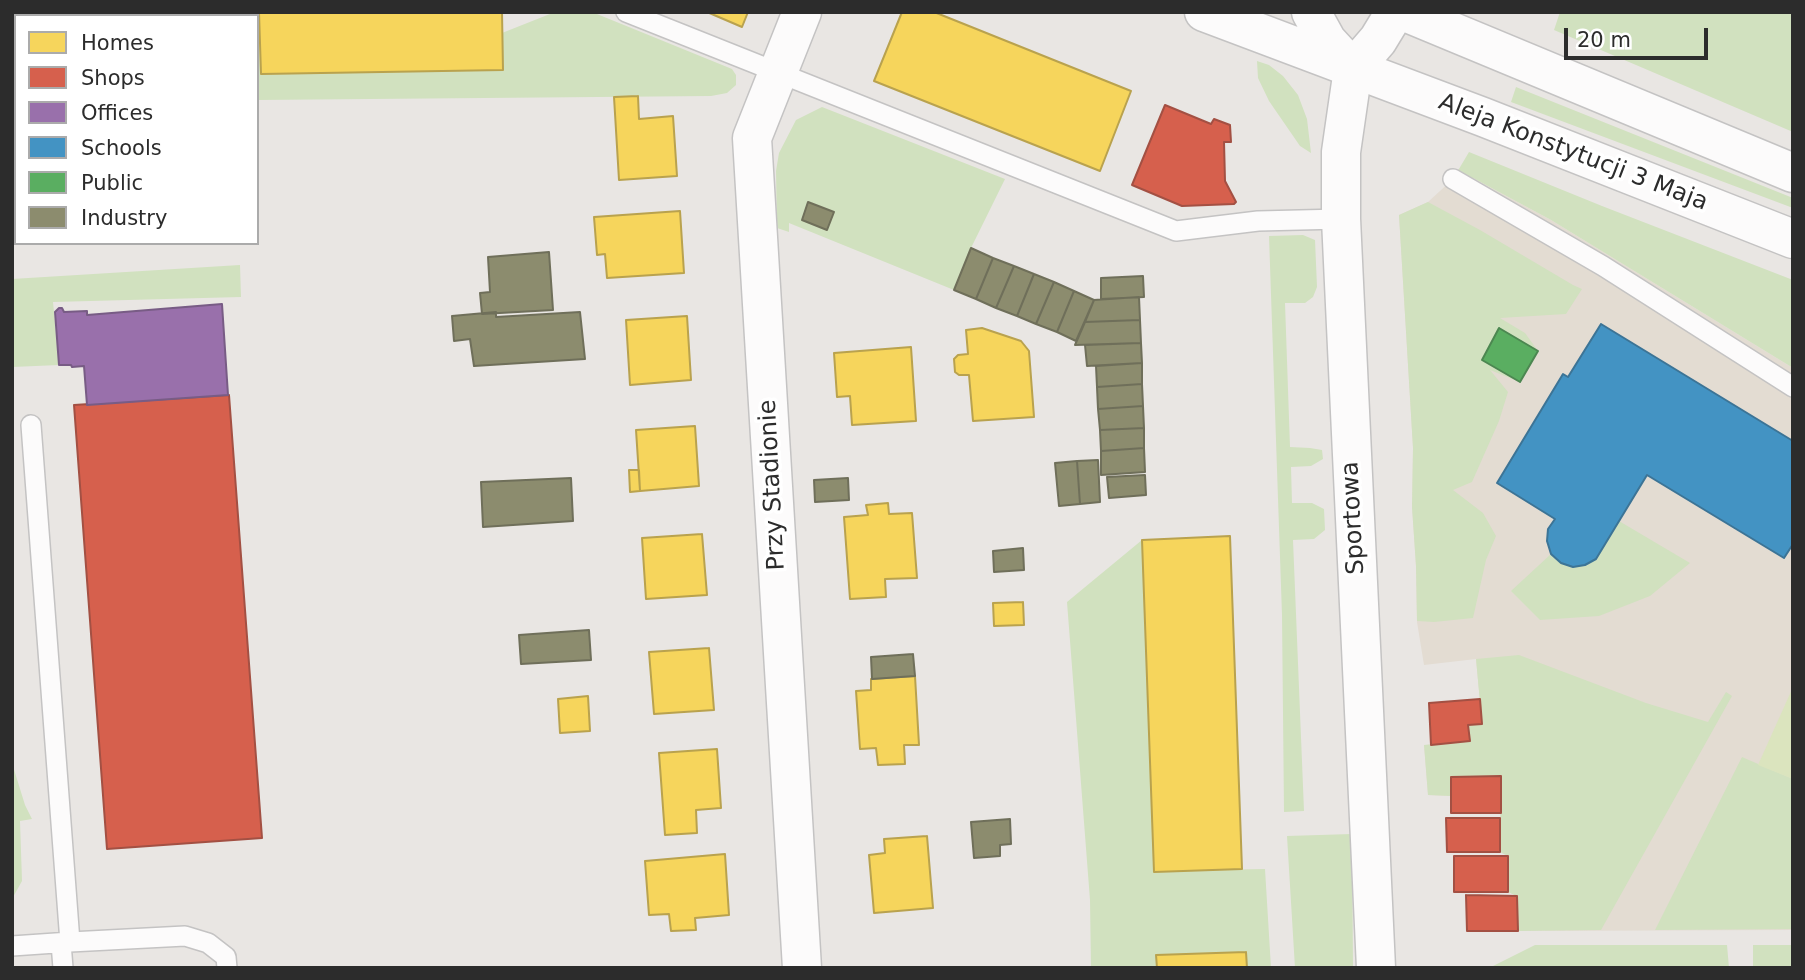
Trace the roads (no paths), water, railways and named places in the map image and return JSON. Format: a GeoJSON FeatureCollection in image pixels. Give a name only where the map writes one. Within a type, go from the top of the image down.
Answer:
{"type":"FeatureCollection","features":[{"type":"Feature","properties":{"kind":"street","name":"Przy Stadionie"},"geometry":{"type":"LineString","coordinates":[[802,12],[752,138],[802,968]]}},
{"type":"Feature","properties":{"kind":"street","name":"Aleja Konstytucji 3 Maja"},"geometry":{"type":"LineString","coordinates":[[1204,12],[1483,117],[1793,239]]}},
{"type":"Feature","properties":{"kind":"street"},"geometry":{"type":"LineString","coordinates":[[1311,12],[1327,41],[1353,69],[1378,40],[1395,12]]}},
{"type":"Feature","properties":{"kind":"street"},"geometry":{"type":"LineString","coordinates":[[1405,12],[1793,173]]}},
{"type":"Feature","properties":{"kind":"street"},"geometry":{"type":"LineString","coordinates":[[1475,12],[1507,55]]}},
{"type":"Feature","properties":{"kind":"street","name":"Sportowa"},"geometry":{"type":"LineString","coordinates":[[1353,69],[1341,152],[1341,219],[1376,968]]}},
{"type":"Feature","properties":{"kind":"lane"},"geometry":{"type":"LineString","coordinates":[[626,12],[1176,232],[1258,221],[1341,219]]}},
{"type":"Feature","properties":{"kind":"lane"},"geometry":{"type":"LineString","coordinates":[[1453,179],[1603,266],[1793,387]]}},
{"type":"Feature","properties":{"kind":"lane"},"geometry":{"type":"LineString","coordinates":[[31,425],[66,943],[63,968]]}},
{"type":"Feature","properties":{"kind":"lane"},"geometry":{"type":"LineString","coordinates":[[12,946],[185,936],[208,943],[226,957],[227,968]]}}]}
